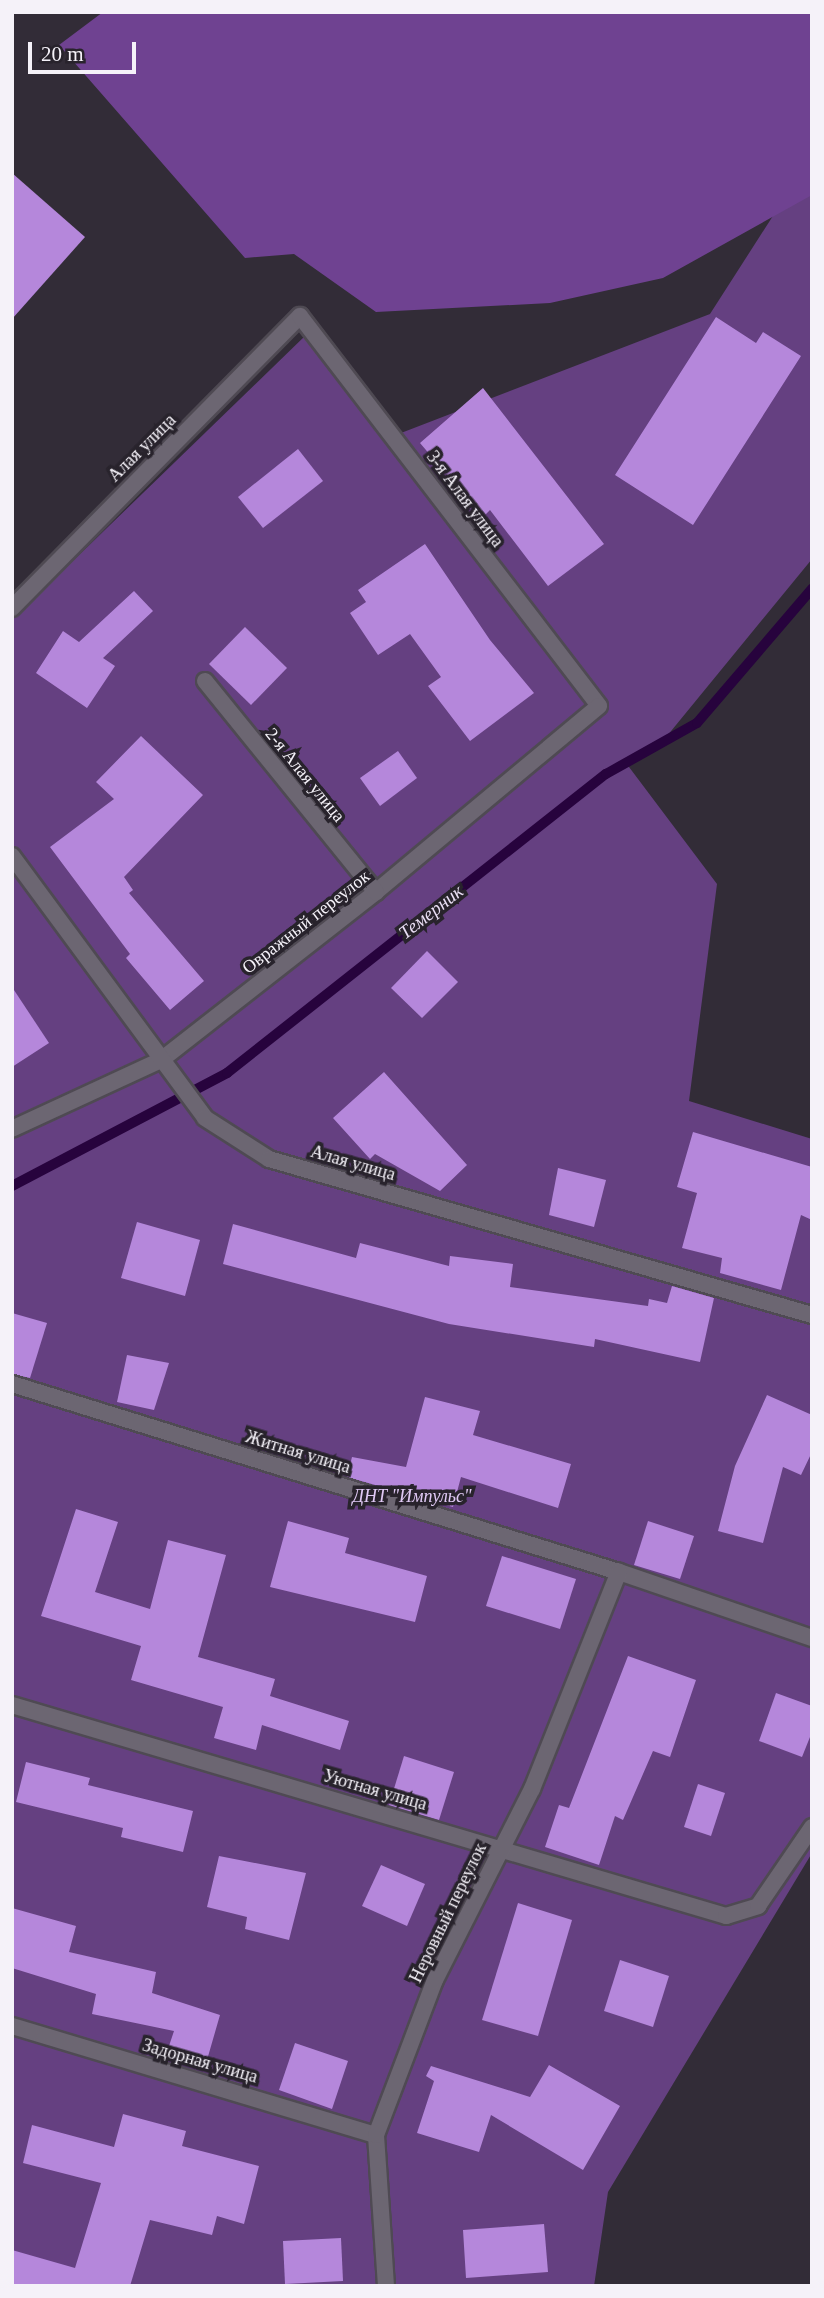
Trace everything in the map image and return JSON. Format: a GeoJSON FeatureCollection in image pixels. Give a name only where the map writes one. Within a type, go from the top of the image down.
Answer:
{"type":"FeatureCollection","features":[{"type":"Feature","properties":{"kind":"lane","name":"Алая улица"},"geometry":{"type":"LineString","coordinates":[[12,608],[300,316]]}},
{"type":"Feature","properties":{"kind":"lane","name":"3-я Алая улица"},"geometry":{"type":"LineString","coordinates":[[300,316],[599,706]]}},
{"type":"Feature","properties":{"kind":"lane","name":"2-я Алая улица"},"geometry":{"type":"LineString","coordinates":[[205,681],[376,892]]}},
{"type":"Feature","properties":{"kind":"lane","name":"Овражный переулок"},"geometry":{"type":"LineString","coordinates":[[12,1129],[161,1059],[376,892],[599,706]]}},
{"type":"Feature","properties":{"kind":"lane","name":"Алая улица"},"geometry":{"type":"LineString","coordinates":[[12,856],[205,1118],[269,1159],[812,1315]]}},
{"type":"Feature","properties":{"kind":"lane","name":"Житная улица"},"geometry":{"type":"LineString","coordinates":[[12,1384],[619,1572],[812,1638]]}},
{"type":"Feature","properties":{"kind":"lane","name":"Неровный переулок"},"geometry":{"type":"LineString","coordinates":[[386,2286],[376,2136],[435,1980],[532,1789],[619,1572]]}},
{"type":"Feature","properties":{"kind":"lane","name":"Уютная улица"},"geometry":{"type":"LineString","coordinates":[[12,1705],[501,1847],[726,1916],[758,1906],[812,1827]]}},
{"type":"Feature","properties":{"kind":"lane","name":"Задорная улица"},"geometry":{"type":"LineString","coordinates":[[12,2026],[376,2136]]}},
{"type":"Feature","properties":{"kind":"green space","name":"ДНТ \"Импульс\""},"geometry":{"type":"Polygon","coordinates":[[[812,155],[812,559],[667,736],[626,763],[717,884],[689,1101],[812,1139],[812,1853],[608,2192],[594,2286],[12,2286],[12,620],[307,334],[388,438],[710,314],[812,155]]]}},
{"type":"Feature","properties":{"kind":"shaded area"},"geometry":{"type":"Polygon","coordinates":[[[103,12],[812,12],[812,195],[663,278],[550,303],[376,312],[294,254],[245,258],[59,45],[103,12]]]}},
{"type":"Feature","properties":{"kind":"building"},"geometry":{"type":"Polygon","coordinates":[[[12,173],[85,237],[12,319],[12,173]]]}},
{"type":"Feature","properties":{"kind":"building"},"geometry":{"type":"Polygon","coordinates":[[[716,317],[756,343],[763,332],[801,356],[693,525],[615,475],[716,317]]]}},
{"type":"Feature","properties":{"kind":"building"},"geometry":{"type":"Polygon","coordinates":[[[483,388],[604,544],[548,586],[490,510],[483,517],[420,443],[483,388]]]}},
{"type":"Feature","properties":{"kind":"building"},"geometry":{"type":"Polygon","coordinates":[[[298,449],[323,481],[263,528],[238,497],[298,449]]]}},
{"type":"Feature","properties":{"kind":"building"},"geometry":{"type":"Polygon","coordinates":[[[425,544],[490,640],[534,693],[470,741],[428,686],[441,677],[410,634],[378,655],[350,613],[366,602],[358,590],[425,544]]]}},
{"type":"Feature","properties":{"kind":"building"},"geometry":{"type":"Polygon","coordinates":[[[134,591],[153,611],[103,658],[115,666],[87,708],[36,673],[63,631],[79,642],[134,591]]]}},
{"type":"Feature","properties":{"kind":"building"},"geometry":{"type":"Polygon","coordinates":[[[245,627],[287,668],[251,705],[209,664],[245,627]]]}},
{"type":"Feature","properties":{"kind":"building"},"geometry":{"type":"Polygon","coordinates":[[[141,736],[203,795],[124,877],[133,890],[129,893],[204,981],[170,1010],[126,958],[130,954],[50,847],[114,799],[96,782],[141,736]]]}},
{"type":"Feature","properties":{"kind":"building"},"geometry":{"type":"Polygon","coordinates":[[[398,751],[417,778],[380,806],[360,778],[398,751]]]}},
{"type":"Feature","properties":{"kind":"building"},"geometry":{"type":"Polygon","coordinates":[[[427,951],[458,982],[422,1018],[391,988],[427,951]]]}},
{"type":"Feature","properties":{"kind":"building"},"geometry":{"type":"Polygon","coordinates":[[[12,987],[49,1043],[12,1067],[12,987]]]}},
{"type":"Feature","properties":{"kind":"building"},"geometry":{"type":"Polygon","coordinates":[[[384,1072],[467,1165],[440,1191],[375,1154],[370,1159],[333,1118],[384,1072]]]}},
{"type":"Feature","properties":{"kind":"building"},"geometry":{"type":"Polygon","coordinates":[[[693,1132],[812,1167],[812,1220],[801,1215],[781,1290],[720,1273],[722,1258],[682,1248],[697,1193],[677,1187],[693,1132]]]}},
{"type":"Feature","properties":{"kind":"building"},"geometry":{"type":"Polygon","coordinates":[[[558,1168],[606,1180],[594,1227],[549,1215],[558,1168]]]}},
{"type":"Feature","properties":{"kind":"building"},"geometry":{"type":"Polygon","coordinates":[[[137,1222],[200,1240],[185,1296],[121,1278],[137,1222]]]}},
{"type":"Feature","properties":{"kind":"building"},"geometry":{"type":"Polygon","coordinates":[[[233,1224],[356,1258],[360,1243],[449,1266],[450,1256],[513,1264],[510,1287],[648,1306],[649,1299],[667,1303],[672,1286],[714,1298],[700,1362],[595,1339],[594,1347],[449,1324],[223,1264],[233,1224]]]}},
{"type":"Feature","properties":{"kind":"building"},"geometry":{"type":"Polygon","coordinates":[[[12,1313],[47,1323],[30,1378],[12,1374],[12,1313]]]}},
{"type":"Feature","properties":{"kind":"building"},"geometry":{"type":"Polygon","coordinates":[[[127,1355],[169,1363],[154,1410],[117,1402],[127,1355]]]}},
{"type":"Feature","properties":{"kind":"building"},"geometry":{"type":"Polygon","coordinates":[[[767,1395],[812,1415],[812,1452],[801,1475],[783,1467],[763,1543],[718,1531],[735,1466],[767,1395]]]}},
{"type":"Feature","properties":{"kind":"building"},"geometry":{"type":"Polygon","coordinates":[[[425,1397],[480,1411],[473,1435],[571,1464],[558,1508],[461,1477],[453,1507],[347,1477],[352,1457],[406,1467],[425,1397]]]}},
{"type":"Feature","properties":{"kind":"building"},"geometry":{"type":"Polygon","coordinates":[[[76,1509],[118,1522],[95,1592],[150,1609],[168,1540],[226,1555],[198,1657],[275,1679],[270,1696],[349,1721],[340,1750],[262,1725],[256,1750],[214,1738],[223,1707],[131,1680],[141,1646],[41,1616],[76,1509]]]}},
{"type":"Feature","properties":{"kind":"building"},"geometry":{"type":"Polygon","coordinates":[[[288,1521],[349,1538],[345,1553],[427,1576],[415,1622],[270,1587],[288,1521]]]}},
{"type":"Feature","properties":{"kind":"building"},"geometry":{"type":"Polygon","coordinates":[[[648,1521],[694,1536],[680,1579],[634,1565],[648,1521]]]}},
{"type":"Feature","properties":{"kind":"building"},"geometry":{"type":"Polygon","coordinates":[[[502,1556],[576,1579],[560,1629],[486,1606],[502,1556]]]}},
{"type":"Feature","properties":{"kind":"building"},"geometry":{"type":"Polygon","coordinates":[[[628,1656],[696,1680],[670,1757],[653,1751],[623,1820],[615,1816],[599,1865],[545,1847],[559,1805],[569,1808],[628,1656]]]}},
{"type":"Feature","properties":{"kind":"building"},"geometry":{"type":"Polygon","coordinates":[[[776,1693],[812,1706],[812,1732],[802,1757],[759,1741],[776,1693]]]}},
{"type":"Feature","properties":{"kind":"building"},"geometry":{"type":"Polygon","coordinates":[[[404,1756],[454,1772],[439,1820],[389,1805],[404,1756]]]}},
{"type":"Feature","properties":{"kind":"building"},"geometry":{"type":"Polygon","coordinates":[[[26,1762],[90,1778],[88,1785],[193,1811],[183,1852],[121,1837],[123,1828],[16,1802],[26,1762]]]}},
{"type":"Feature","properties":{"kind":"building"},"geometry":{"type":"Polygon","coordinates":[[[698,1784],[725,1793],[711,1836],[684,1827],[698,1784]]]}},
{"type":"Feature","properties":{"kind":"building"},"geometry":{"type":"Polygon","coordinates":[[[219,1856],[306,1873],[289,1940],[245,1929],[247,1917],[207,1907],[219,1856]]]}},
{"type":"Feature","properties":{"kind":"building"},"geometry":{"type":"Polygon","coordinates":[[[381,1865],[425,1884],[407,1926],[362,1906],[381,1865]]]}},
{"type":"Feature","properties":{"kind":"building"},"geometry":{"type":"Polygon","coordinates":[[[518,1903],[572,1920],[538,2036],[482,2020],[518,1903]]]}},
{"type":"Feature","properties":{"kind":"building"},"geometry":{"type":"Polygon","coordinates":[[[12,1908],[76,1926],[69,1952],[156,1972],[152,1993],[220,2015],[207,2060],[168,2049],[174,2031],[92,2014],[96,1994],[12,1968],[12,1908]]]}},
{"type":"Feature","properties":{"kind":"building"},"geometry":{"type":"Polygon","coordinates":[[[620,1960],[669,1976],[653,2027],[604,2011],[620,1960]]]}},
{"type":"Feature","properties":{"kind":"building"},"geometry":{"type":"Polygon","coordinates":[[[295,2043],[348,2061],[332,2109],[279,2090],[295,2043]]]}},
{"type":"Feature","properties":{"kind":"building"},"geometry":{"type":"Polygon","coordinates":[[[549,2065],[620,2106],[583,2170],[491,2115],[479,2152],[417,2133],[434,2081],[426,2076],[431,2066],[530,2097],[549,2065]]]}},
{"type":"Feature","properties":{"kind":"building"},"geometry":{"type":"Polygon","coordinates":[[[123,2114],[186,2131],[182,2146],[259,2166],[244,2224],[217,2216],[212,2235],[150,2220],[130,2286],[12,2286],[12,2250],[75,2268],[101,2183],[23,2163],[32,2125],[114,2147],[123,2114]]]}},
{"type":"Feature","properties":{"kind":"building"},"geometry":{"type":"Polygon","coordinates":[[[544,2224],[548,2272],[466,2278],[463,2230],[544,2224]]]}},
{"type":"Feature","properties":{"kind":"building"},"geometry":{"type":"Polygon","coordinates":[[[341,2238],[343,2281],[285,2284],[283,2241],[341,2238]]]}},
{"type":"Feature","properties":{"kind":"waterway","name":"Темерник"},"geometry":{"type":"LineString","coordinates":[[12,1186],[227,1073],[606,774],[697,723],[812,589]]}}]}
